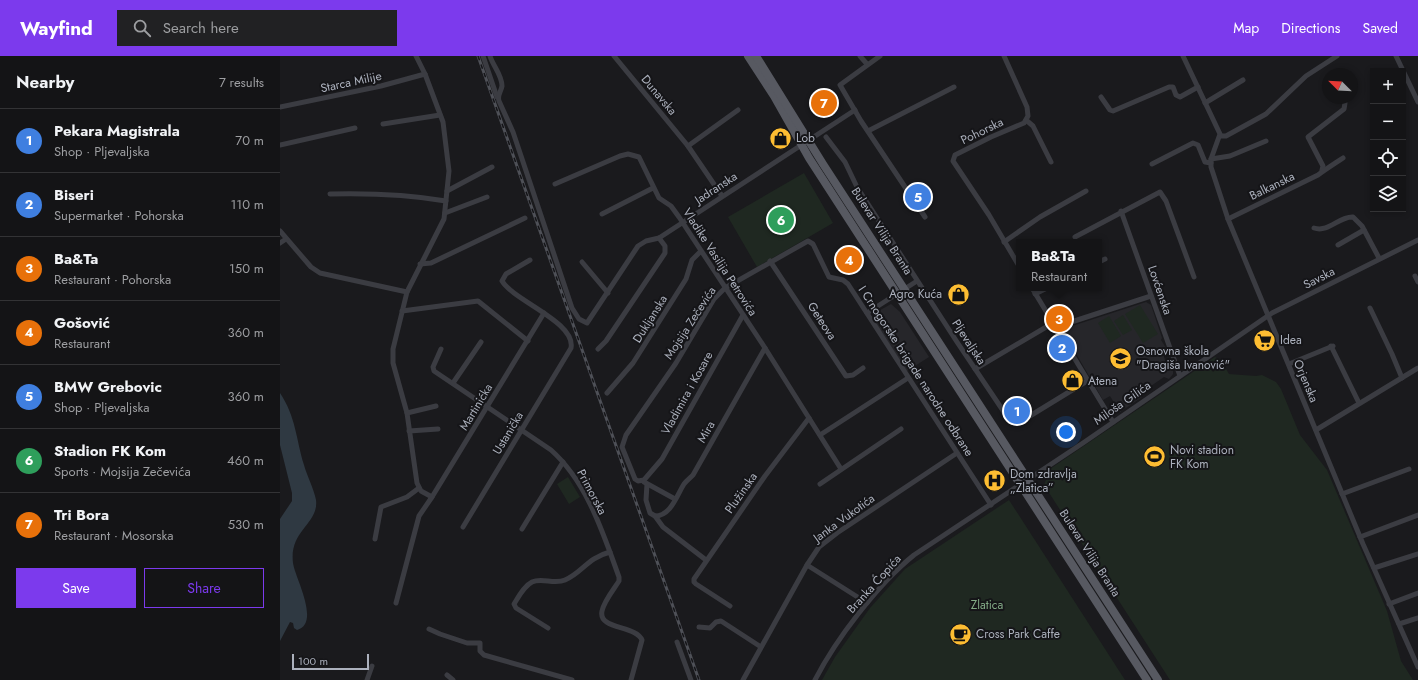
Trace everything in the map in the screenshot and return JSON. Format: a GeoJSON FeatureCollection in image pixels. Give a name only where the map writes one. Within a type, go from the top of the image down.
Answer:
{"type":"FeatureCollection","features":[{"type":"Feature","properties":{"kind":"main road","name":"Bulevar Vilija Branta"},"geometry":{"type":"LineString","coordinates":[[748,56],[905,289],[1158,680]]}},
{"type":"Feature","properties":{"kind":"main road","name":"Bulevar Vilija Branta"},"geometry":{"type":"LineString","coordinates":[[756,56],[805,142],[897,294],[1147,680]]}},
{"type":"Feature","properties":{"kind":"street"},"geometry":{"type":"LineString","coordinates":[[416,56],[425,74],[443,122],[448,155],[447,191],[445,213],[442,222],[420,264],[402,310],[392,358],[407,413],[419,488],[432,497]]}},
{"type":"Feature","properties":{"kind":"street"},"geometry":{"type":"LineString","coordinates":[[483,56],[497,97]]}},
{"type":"Feature","properties":{"kind":"street"},"geometry":{"type":"LineString","coordinates":[[490,56],[500,76],[502,86],[497,97]]}},
{"type":"Feature","properties":{"kind":"street","name":"Dunavska"},"geometry":{"type":"LineString","coordinates":[[614,56],[688,146],[722,196]]}},
{"type":"Feature","properties":{"kind":"street"},"geometry":{"type":"LineString","coordinates":[[860,56],[867,64]]}},
{"type":"Feature","properties":{"kind":"street"},"geometry":{"type":"LineString","coordinates":[[880,56],[840,85],[925,218]]}},
{"type":"Feature","properties":{"kind":"street"},"geometry":{"type":"LineString","coordinates":[[1004,56],[1027,107],[1028,114],[1026,120],[1033,126],[1051,162]]}},
{"type":"Feature","properties":{"kind":"street"},"geometry":{"type":"LineString","coordinates":[[1183,56],[1220,136],[1226,136],[1266,114],[1306,76],[1337,56]]}},
{"type":"Feature","properties":{"kind":"street"},"geometry":{"type":"LineString","coordinates":[[1396,56],[1418,102]]}},
{"type":"Feature","properties":{"kind":"street","name":"Starca Milije"},"geometry":{"type":"LineString","coordinates":[[280,107],[382,86],[425,74]]}},
{"type":"Feature","properties":{"kind":"street"},"geometry":{"type":"LineString","coordinates":[[1205,103],[1243,80]]}},
{"type":"Feature","properties":{"kind":"street"},"geometry":{"type":"LineString","coordinates":[[868,131],[954,87]]}},
{"type":"Feature","properties":{"kind":"street"},"geometry":{"type":"LineString","coordinates":[[1101,97],[1112,111],[1167,87],[1173,88],[1176,94],[1180,97],[1198,87]]}},
{"type":"Feature","properties":{"kind":"street","name":"Jadranska"},"geometry":{"type":"LineString","coordinates":[[497,97],[513,132],[572,308],[579,319],[587,323],[638,246],[646,241],[659,238],[855,110]]}},
{"type":"Feature","properties":{"kind":"street"},"geometry":{"type":"LineString","coordinates":[[1322,170],[1321,163],[1308,137],[1344,109],[1345,104]]}},
{"type":"Feature","properties":{"kind":"street"},"geometry":{"type":"LineString","coordinates":[[688,146],[738,110]]}},
{"type":"Feature","properties":{"kind":"street"},"geometry":{"type":"LineString","coordinates":[[383,124],[440,115]]}},
{"type":"Feature","properties":{"kind":"street","name":"Pohorska"},"geometry":{"type":"LineString","coordinates":[[1016,261],[989,215],[953,160],[954,156],[995,134],[1024,123],[1026,120]]}},
{"type":"Feature","properties":{"kind":"street"},"geometry":{"type":"LineString","coordinates":[[280,145],[355,128]]}},
{"type":"Feature","properties":{"kind":"street","name":"Orjenska"},"geometry":{"type":"LineString","coordinates":[[1220,136],[1211,161],[1213,177],[1228,219],[1360,537],[1417,664]]}},
{"type":"Feature","properties":{"kind":"street","name":"Pljevaljska"},"geometry":{"type":"LineString","coordinates":[[826,137],[845,162],[857,187],[917,281],[1010,421],[1015,423],[1020,422],[1087,381]]}},
{"type":"Feature","properties":{"kind":"street"},"geometry":{"type":"LineString","coordinates":[[1152,164],[1193,143],[1198,145],[1204,162],[1230,156],[1266,141]]}},
{"type":"Feature","properties":{"kind":"street","name":"Vladike Vasilija Petrovića"},"geometry":{"type":"LineString","coordinates":[[555,184],[610,159],[628,154],[636,156],[640,159],[659,198],[671,206],[682,222],[820,435],[841,470]]}},
{"type":"Feature","properties":{"kind":"street","name":"Balkanska"},"geometry":{"type":"LineString","coordinates":[[1228,219],[1318,175],[1322,170],[1327,169],[1343,158]]}},
{"type":"Feature","properties":{"kind":"street"},"geometry":{"type":"LineString","coordinates":[[447,191],[492,167]]}},
{"type":"Feature","properties":{"kind":"street"},"geometry":{"type":"LineString","coordinates":[[602,214],[653,188]]}},
{"type":"Feature","properties":{"kind":"street"},"geometry":{"type":"LineString","coordinates":[[1004,242],[1040,217],[1086,191]]}},
{"type":"Feature","properties":{"kind":"street"},"geometry":{"type":"LineString","coordinates":[[1075,237],[1121,211],[1158,193],[1163,194],[1194,277]]}},
{"type":"Feature","properties":{"kind":"street"},"geometry":{"type":"LineString","coordinates":[[330,194],[392,194],[446,201]]}},
{"type":"Feature","properties":{"kind":"street"},"geometry":{"type":"LineString","coordinates":[[445,213],[487,197]]}},
{"type":"Feature","properties":{"kind":"street","name":"Lovćenska"},"geometry":{"type":"LineString","coordinates":[[1121,211],[1180,376]]}},
{"type":"Feature","properties":{"kind":"street"},"geometry":{"type":"LineString","coordinates":[[1314,228],[1326,228],[1351,217],[1357,220],[1380,258]]}},
{"type":"Feature","properties":{"kind":"street"},"geometry":{"type":"LineString","coordinates":[[420,264],[431,263],[525,218]]}},
{"type":"Feature","properties":{"kind":"street"},"geometry":{"type":"LineString","coordinates":[[1338,245],[1364,230]]}},
{"type":"Feature","properties":{"kind":"street"},"geometry":{"type":"LineString","coordinates":[[280,231],[311,267],[320,273],[408,292]]}},
{"type":"Feature","properties":{"kind":"street"},"geometry":{"type":"LineString","coordinates":[[598,349],[610,335],[665,252],[665,246],[659,238]]}},
{"type":"Feature","properties":{"kind":"street"},"geometry":{"type":"LineString","coordinates":[[280,243],[286,239]]}},
{"type":"Feature","properties":{"kind":"street","name":"Mojsija Zečevića"},"geometry":{"type":"LineString","coordinates":[[645,481],[635,479],[622,447],[628,432],[676,363],[714,299],[725,288],[806,240]]}},
{"type":"Feature","properties":{"kind":"street","name":"I Crnogorske brigade narodne odbrane"},"geometry":{"type":"LineString","coordinates":[[806,240],[814,244],[828,276],[847,282],[991,505]]}},
{"type":"Feature","properties":{"kind":"street","name":"Savska"},"geometry":{"type":"LineString","coordinates":[[1268,317],[1380,258],[1418,240]]}},
{"type":"Feature","properties":{"kind":"street","name":"Dukljanska"},"geometry":{"type":"LineString","coordinates":[[607,392],[633,363],[686,279],[692,260],[701,251]]}},
{"type":"Feature","properties":{"kind":"street"},"geometry":{"type":"LineString","coordinates":[[1102,261],[1106,259]]}},
{"type":"Feature","properties":{"kind":"street"},"geometry":{"type":"LineString","coordinates":[[530,260],[506,274],[502,281],[515,294],[544,313]]}},
{"type":"Feature","properties":{"kind":"street","name":"Geteova"},"geometry":{"type":"LineString","coordinates":[[770,261],[846,376],[853,375],[862,368]]}},
{"type":"Feature","properties":{"kind":"street"},"geometry":{"type":"LineString","coordinates":[[582,262],[608,293]]}},
{"type":"Feature","properties":{"kind":"street"},"geometry":{"type":"LineString","coordinates":[[1415,276],[1418,282]]}},
{"type":"Feature","properties":{"kind":"street"},"geometry":{"type":"LineString","coordinates":[[867,313],[917,281]]}},
{"type":"Feature","properties":{"kind":"street"},"geometry":{"type":"LineString","coordinates":[[1034,291],[1113,422]]}},
{"type":"Feature","properties":{"kind":"street"},"geometry":{"type":"LineString","coordinates":[[1035,294],[1041,291]]}},
{"type":"Feature","properties":{"kind":"street"},"geometry":{"type":"LineString","coordinates":[[975,369],[1054,325],[1151,296]]}},
{"type":"Feature","properties":{"kind":"street"},"geometry":{"type":"LineString","coordinates":[[402,310],[478,302],[528,341]]}},
{"type":"Feature","properties":{"kind":"street"},"geometry":{"type":"LineString","coordinates":[[1370,308],[1402,378]]}},
{"type":"Feature","properties":{"kind":"street","name":"Martinićka"},"geometry":{"type":"LineString","coordinates":[[396,603],[419,516],[488,407],[544,313]]}},
{"type":"Feature","properties":{"kind":"street","name":"Ustanička"},"geometry":{"type":"LineString","coordinates":[[463,527],[571,349],[571,341],[562,327],[544,313]]}},
{"type":"Feature","properties":{"kind":"street","name":"Vladimira i Kosare"},"geometry":{"type":"LineString","coordinates":[[645,481],[668,450],[743,315]]}},
{"type":"Feature","properties":{"kind":"street","name":"Miloša Gilića"},"geometry":{"type":"LineString","coordinates":[[1028,480],[1268,317]]}},
{"type":"Feature","properties":{"kind":"street"},"geometry":{"type":"LineString","coordinates":[[453,383],[481,342]]}},
{"type":"Feature","properties":{"kind":"street"},"geometry":{"type":"LineString","coordinates":[[1289,364],[1332,346],[1360,403]]}},
{"type":"Feature","properties":{"kind":"street","name":"Mira"},"geometry":{"type":"LineString","coordinates":[[655,516],[667,511],[696,469],[764,348]]}},
{"type":"Feature","properties":{"kind":"street","name":"Primorska"},"geometry":{"type":"LineString","coordinates":[[441,349],[433,369],[522,429],[550,450],[563,462],[583,491],[610,552],[619,581],[602,613],[604,621],[637,633],[642,640],[631,680]]}},
{"type":"Feature","properties":{"kind":"street"},"geometry":{"type":"LineString","coordinates":[[1316,430],[1418,368]]}},
{"type":"Feature","properties":{"kind":"street"},"geometry":{"type":"LineString","coordinates":[[820,435],[908,378]]}},
{"type":"Feature","properties":{"kind":"street"},"geometry":{"type":"LineString","coordinates":[[407,413],[436,406]]}},
{"type":"Feature","properties":{"kind":"street","name":"Plužinska"},"geometry":{"type":"LineString","coordinates":[[730,606],[694,581],[706,560],[787,446],[809,418]]}},
{"type":"Feature","properties":{"kind":"street"},"geometry":{"type":"LineString","coordinates":[[409,431],[438,429]]}},
{"type":"Feature","properties":{"kind":"street"},"geometry":{"type":"LineString","coordinates":[[820,484],[901,429]]}},
{"type":"Feature","properties":{"kind":"street","name":"Janka Vukotića"},"geometry":{"type":"LineString","coordinates":[[743,680],[807,565],[819,547],[837,532],[957,452]]}},
{"type":"Feature","properties":{"kind":"street"},"geometry":{"type":"LineString","coordinates":[[522,529],[563,462]]}},
{"type":"Feature","properties":{"kind":"street"},"geometry":{"type":"LineString","coordinates":[[1342,494],[1408,469]]}},
{"type":"Feature","properties":{"kind":"street","name":"Branka Ćopića"},"geometry":{"type":"LineString","coordinates":[[815,680],[835,648],[867,603],[905,563],[1028,480]]}},
{"type":"Feature","properties":{"kind":"street"},"geometry":{"type":"LineString","coordinates":[[645,481],[675,499]]}},
{"type":"Feature","properties":{"kind":"street"},"geometry":{"type":"LineString","coordinates":[[645,481],[647,508],[650,513],[655,516],[663,527],[706,560]]}},
{"type":"Feature","properties":{"kind":"street"},"geometry":{"type":"LineString","coordinates":[[375,539],[382,507],[410,496],[419,488]]}},
{"type":"Feature","properties":{"kind":"street"},"geometry":{"type":"LineString","coordinates":[[1360,537],[1418,514]]}},
{"type":"Feature","properties":{"kind":"street"},"geometry":{"type":"LineString","coordinates":[[548,628],[516,608],[514,604],[526,587],[535,581],[558,582],[566,580],[598,555],[610,552]]}},
{"type":"Feature","properties":{"kind":"street"},"geometry":{"type":"LineString","coordinates":[[1374,568],[1418,554]]}},
{"type":"Feature","properties":{"kind":"street"},"geometry":{"type":"LineString","coordinates":[[807,565],[867,603]]}},
{"type":"Feature","properties":{"kind":"street"},"geometry":{"type":"LineString","coordinates":[[1389,604],[1418,593]]}},
{"type":"Feature","properties":{"kind":"street"},"geometry":{"type":"LineString","coordinates":[[1399,624],[1418,618]]}},
{"type":"Feature","properties":{"kind":"street"},"geometry":{"type":"LineString","coordinates":[[699,627],[710,628],[716,622],[721,621],[761,647]]}},
{"type":"Feature","properties":{"kind":"street"},"geometry":{"type":"LineString","coordinates":[[429,629],[467,643],[480,643],[480,650],[484,655],[572,680]]}},
{"type":"Feature","properties":{"kind":"street"},"geometry":{"type":"LineString","coordinates":[[677,642],[691,680]]}},
{"type":"Feature","properties":{"kind":"street"},"geometry":{"type":"LineString","coordinates":[[367,680],[372,666]]}},
{"type":"Feature","properties":{"kind":"street"},"geometry":{"type":"LineString","coordinates":[[447,675],[452,680]]}},
{"type":"Feature","properties":{"kind":"shaded area","name":"Osnovna škola \"Dragiša Ivanović\""},"geometry":{"type":"Polygon","coordinates":[[[1146,302],[1151,305],[1162,338],[1161,340],[1166,348],[1163,353],[1166,364],[1173,367],[1173,374],[1169,379],[1164,377],[1142,392],[1142,397],[1120,412],[1110,396],[1103,400],[1063,331],[1066,328],[1146,302]]]}},
{"type":"Feature","properties":{"kind":"shaded area"},"geometry":{"type":"Polygon","coordinates":[[[891,304],[900,312],[929,357],[907,371],[874,321],[875,313],[891,304]]]}},
{"type":"Feature","properties":{"kind":"shaded area"},"geometry":{"type":"Polygon","coordinates":[[[280,393],[293,419],[304,465],[314,491],[316,508],[309,522],[299,535],[293,552],[293,563],[305,600],[307,619],[304,626],[297,630],[294,628],[293,623],[290,622],[280,641],[280,519],[292,501],[292,493],[280,445],[280,393]]]}},
{"type":"Feature","properties":{"kind":"green space"},"geometry":{"type":"Polygon","coordinates":[[[804,173],[833,223],[757,267],[728,217],[804,173]]]}},
{"type":"Feature","properties":{"kind":"green space"},"geometry":{"type":"Polygon","coordinates":[[[1140,305],[1158,334],[1143,343],[1125,314],[1140,305]]]}},
{"type":"Feature","properties":{"kind":"green space"},"geometry":{"type":"Polygon","coordinates":[[[1123,315],[1132,330],[1123,335],[1114,321],[1123,315]]]}},
{"type":"Feature","properties":{"kind":"green space"},"geometry":{"type":"Polygon","coordinates":[[[1109,316],[1121,336],[1110,343],[1098,323],[1109,316]]]}},
{"type":"Feature","properties":{"kind":"green space"},"geometry":{"type":"Polygon","coordinates":[[[1215,357],[1221,360],[1229,374],[1262,375],[1276,382],[1281,389],[1300,435],[1327,470],[1387,611],[1401,661],[1413,680],[1170,680],[1044,485],[1050,469],[1215,357]]]}},
{"type":"Feature","properties":{"kind":"green space"},"geometry":{"type":"Polygon","coordinates":[[[568,477],[580,497],[569,504],[557,484],[568,477]]]}},
{"type":"Feature","properties":{"kind":"green space","name":"Zlatica"},"geometry":{"type":"Polygon","coordinates":[[[1009,500],[1125,680],[822,680],[835,657],[870,608],[905,569],[1009,500]]]}},
{"type":"Feature","properties":{"kind":"railway"},"geometry":{"type":"LineString","coordinates":[[478,56],[699,680]]}},
{"type":"Feature","properties":{"kind":"place","name":"Tri Bora"},"geometry":{"type":"Point","coordinates":[824,103]}},
{"type":"Feature","properties":{"kind":"place","name":"Lob"},"geometry":{"type":"Point","coordinates":[780,138]}},
{"type":"Feature","properties":{"kind":"place","name":"BMW Grebovic"},"geometry":{"type":"Point","coordinates":[918,197]}},
{"type":"Feature","properties":{"kind":"place","name":"Stadion FK Kom"},"geometry":{"type":"Point","coordinates":[781,220]}},
{"type":"Feature","properties":{"kind":"place","name":"Gošović"},"geometry":{"type":"Point","coordinates":[849,260]}},
{"type":"Feature","properties":{"kind":"place","name":"Agro Kuća"},"geometry":{"type":"Point","coordinates":[958,294]}},
{"type":"Feature","properties":{"kind":"place","name":"Ba&Ta"},"geometry":{"type":"Point","coordinates":[1059,319]}},
{"type":"Feature","properties":{"kind":"place","name":"Idea"},"geometry":{"type":"Point","coordinates":[1265,340]}},
{"type":"Feature","properties":{"kind":"place","name":"Biseri"},"geometry":{"type":"Point","coordinates":[1062,348]}},
{"type":"Feature","properties":{"kind":"place","name":"Osnovna škola \"Dragiša Ivanović\""},"geometry":{"type":"Point","coordinates":[1121,358]}},
{"type":"Feature","properties":{"kind":"place","name":"Atena"},"geometry":{"type":"Point","coordinates":[1072,381]}},
{"type":"Feature","properties":{"kind":"place","name":"Pekara Magistrala"},"geometry":{"type":"Point","coordinates":[1017,411]}},
{"type":"Feature","properties":{"kind":"place","name":"Novi stadion FK Kom"},"geometry":{"type":"Point","coordinates":[1155,457]}},
{"type":"Feature","properties":{"kind":"place","name":"Dom zdravlja „Zlatica”"},"geometry":{"type":"Point","coordinates":[994,481]}},
{"type":"Feature","properties":{"kind":"place","name":"Cross Park Caffe"},"geometry":{"type":"Point","coordinates":[960,634]}}]}
